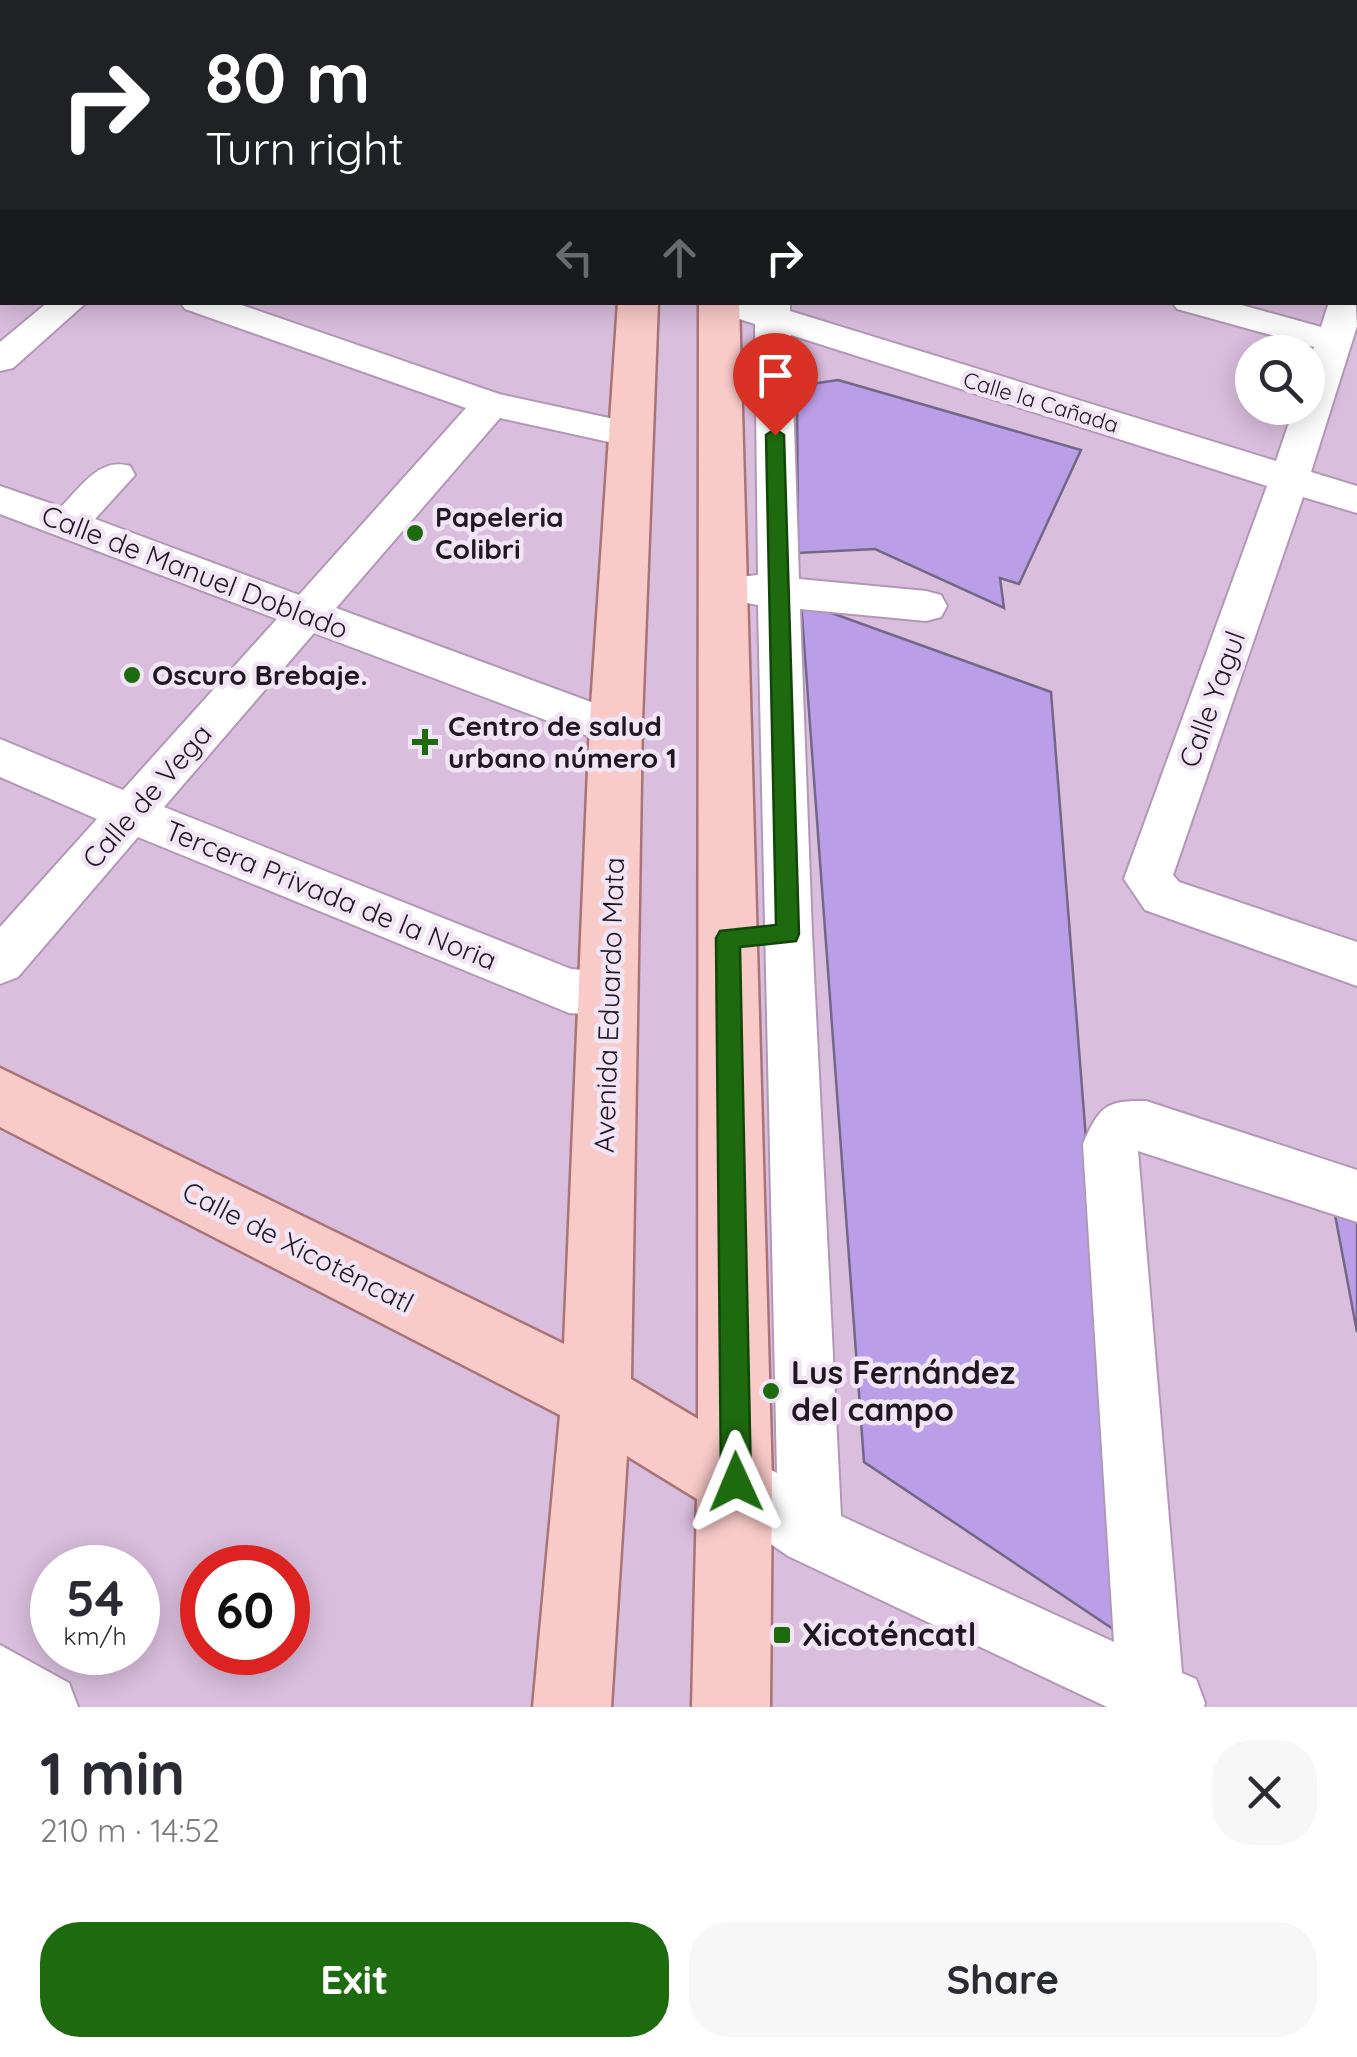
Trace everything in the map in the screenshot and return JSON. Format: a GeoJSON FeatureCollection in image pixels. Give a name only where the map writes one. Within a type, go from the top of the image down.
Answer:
{"type":"FeatureCollection","features":[{"type":"Feature","properties":{"kind":"main road","name":"Avenida Eduardo Mata"},"geometry":{"type":"LineString","coordinates":[[572,1707],[596,1398],[611,994],[616,721],[638,305]]}},
{"type":"Feature","properties":{"kind":"main road"},"geometry":{"type":"LineString","coordinates":[[731,1707],[736,1482],[719,588],[747,307]]}},
{"type":"Feature","properties":{"kind":"main road","name":"Calle de Xicoténcatl"},"geometry":{"type":"LineString","coordinates":[[0,1096],[596,1398],[736,1482]]}},
{"type":"Feature","properties":{"kind":"street"},"geometry":{"type":"LineString","coordinates":[[0,360],[66,305]]}},
{"type":"Feature","properties":{"kind":"street"},"geometry":{"type":"LineString","coordinates":[[207,305],[491,404],[609,430],[633,430]]}},
{"type":"Feature","properties":{"kind":"street"},"geometry":{"type":"LineString","coordinates":[[1200,305],[1333,342]]}},
{"type":"Feature","properties":{"kind":"street","name":"Calle Yagul"},"geometry":{"type":"LineString","coordinates":[[1347,305],[1290,480],[1148,879],[1162,896],[1357,964]]}},
{"type":"Feature","properties":{"kind":"street"},"geometry":{"type":"LineString","coordinates":[[747,307],[778,590],[810,1534]]}},
{"type":"Feature","properties":{"kind":"street","name":"Calle la Cañada"},"geometry":{"type":"LineString","coordinates":[[747,307],[1357,500]]}},
{"type":"Feature","properties":{"kind":"street","name":"Calle de Vega"},"geometry":{"type":"LineString","coordinates":[[0,962],[491,404]]}},
{"type":"Feature","properties":{"kind":"street"},"geometry":{"type":"LineString","coordinates":[[67,524],[116,475]]}},
{"type":"Feature","properties":{"kind":"street","name":"Calle de Manuel Doblado"},"geometry":{"type":"LineString","coordinates":[[0,499],[588,719],[616,721]]}},
{"type":"Feature","properties":{"kind":"street"},"geometry":{"type":"LineString","coordinates":[[719,588],[778,590],[926,606]]}},
{"type":"Feature","properties":{"kind":"street","name":"Tercera Privada de la Noria"},"geometry":{"type":"LineString","coordinates":[[0,757],[569,991],[611,994]]}},
{"type":"Feature","properties":{"kind":"street"},"geometry":{"type":"LineString","coordinates":[[728,938],[788,934]]}},
{"type":"Feature","properties":{"kind":"street"},"geometry":{"type":"LineString","coordinates":[[1165,1700],[1110,1144],[1120,1125],[1146,1126],[1357,1196]]}},
{"type":"Feature","properties":{"kind":"street"},"geometry":{"type":"LineString","coordinates":[[736,1482],[810,1534],[1165,1700]]}},
{"type":"Feature","properties":{"kind":"street"},"geometry":{"type":"LineString","coordinates":[[0,1678],[45,1707]]}},
{"type":"Feature","properties":{"kind":"building"},"geometry":{"type":"Polygon","coordinates":[[[838,380],[1081,450],[1019,584],[1000,578],[1004,608],[875,549],[798,553],[797,386],[838,380]]]}},
{"type":"Feature","properties":{"kind":"building"},"geometry":{"type":"Polygon","coordinates":[[[801,602],[1051,692],[1125,1637],[864,1462],[801,602]]]}},
{"type":"Feature","properties":{"kind":"building"},"geometry":{"type":"Polygon","coordinates":[[[1333,1204],[1357,1215],[1357,1332],[1333,1204]]]}},
{"type":"Feature","properties":{"kind":"place","name":"Papeleria Colibri"},"geometry":{"type":"Point","coordinates":[415,533]}},
{"type":"Feature","properties":{"kind":"place","name":"Oscuro Brebaje."},"geometry":{"type":"Point","coordinates":[132,675]}},
{"type":"Feature","properties":{"kind":"place","name":"Centro de salud urbano número 1"},"geometry":{"type":"Point","coordinates":[425,742]}},
{"type":"Feature","properties":{"kind":"place","name":"Lus Fernández del campo"},"geometry":{"type":"Point","coordinates":[771,1391]}},
{"type":"Feature","properties":{"kind":"place","name":"Xicoténcatl"},"geometry":{"type":"Point","coordinates":[782,1635]}},
{"type":"Feature","properties":{"kind":"route"},"geometry":{"type":"LineString","coordinates":[[736,1482],[728,938],[788,934],[775,435]]}}]}
